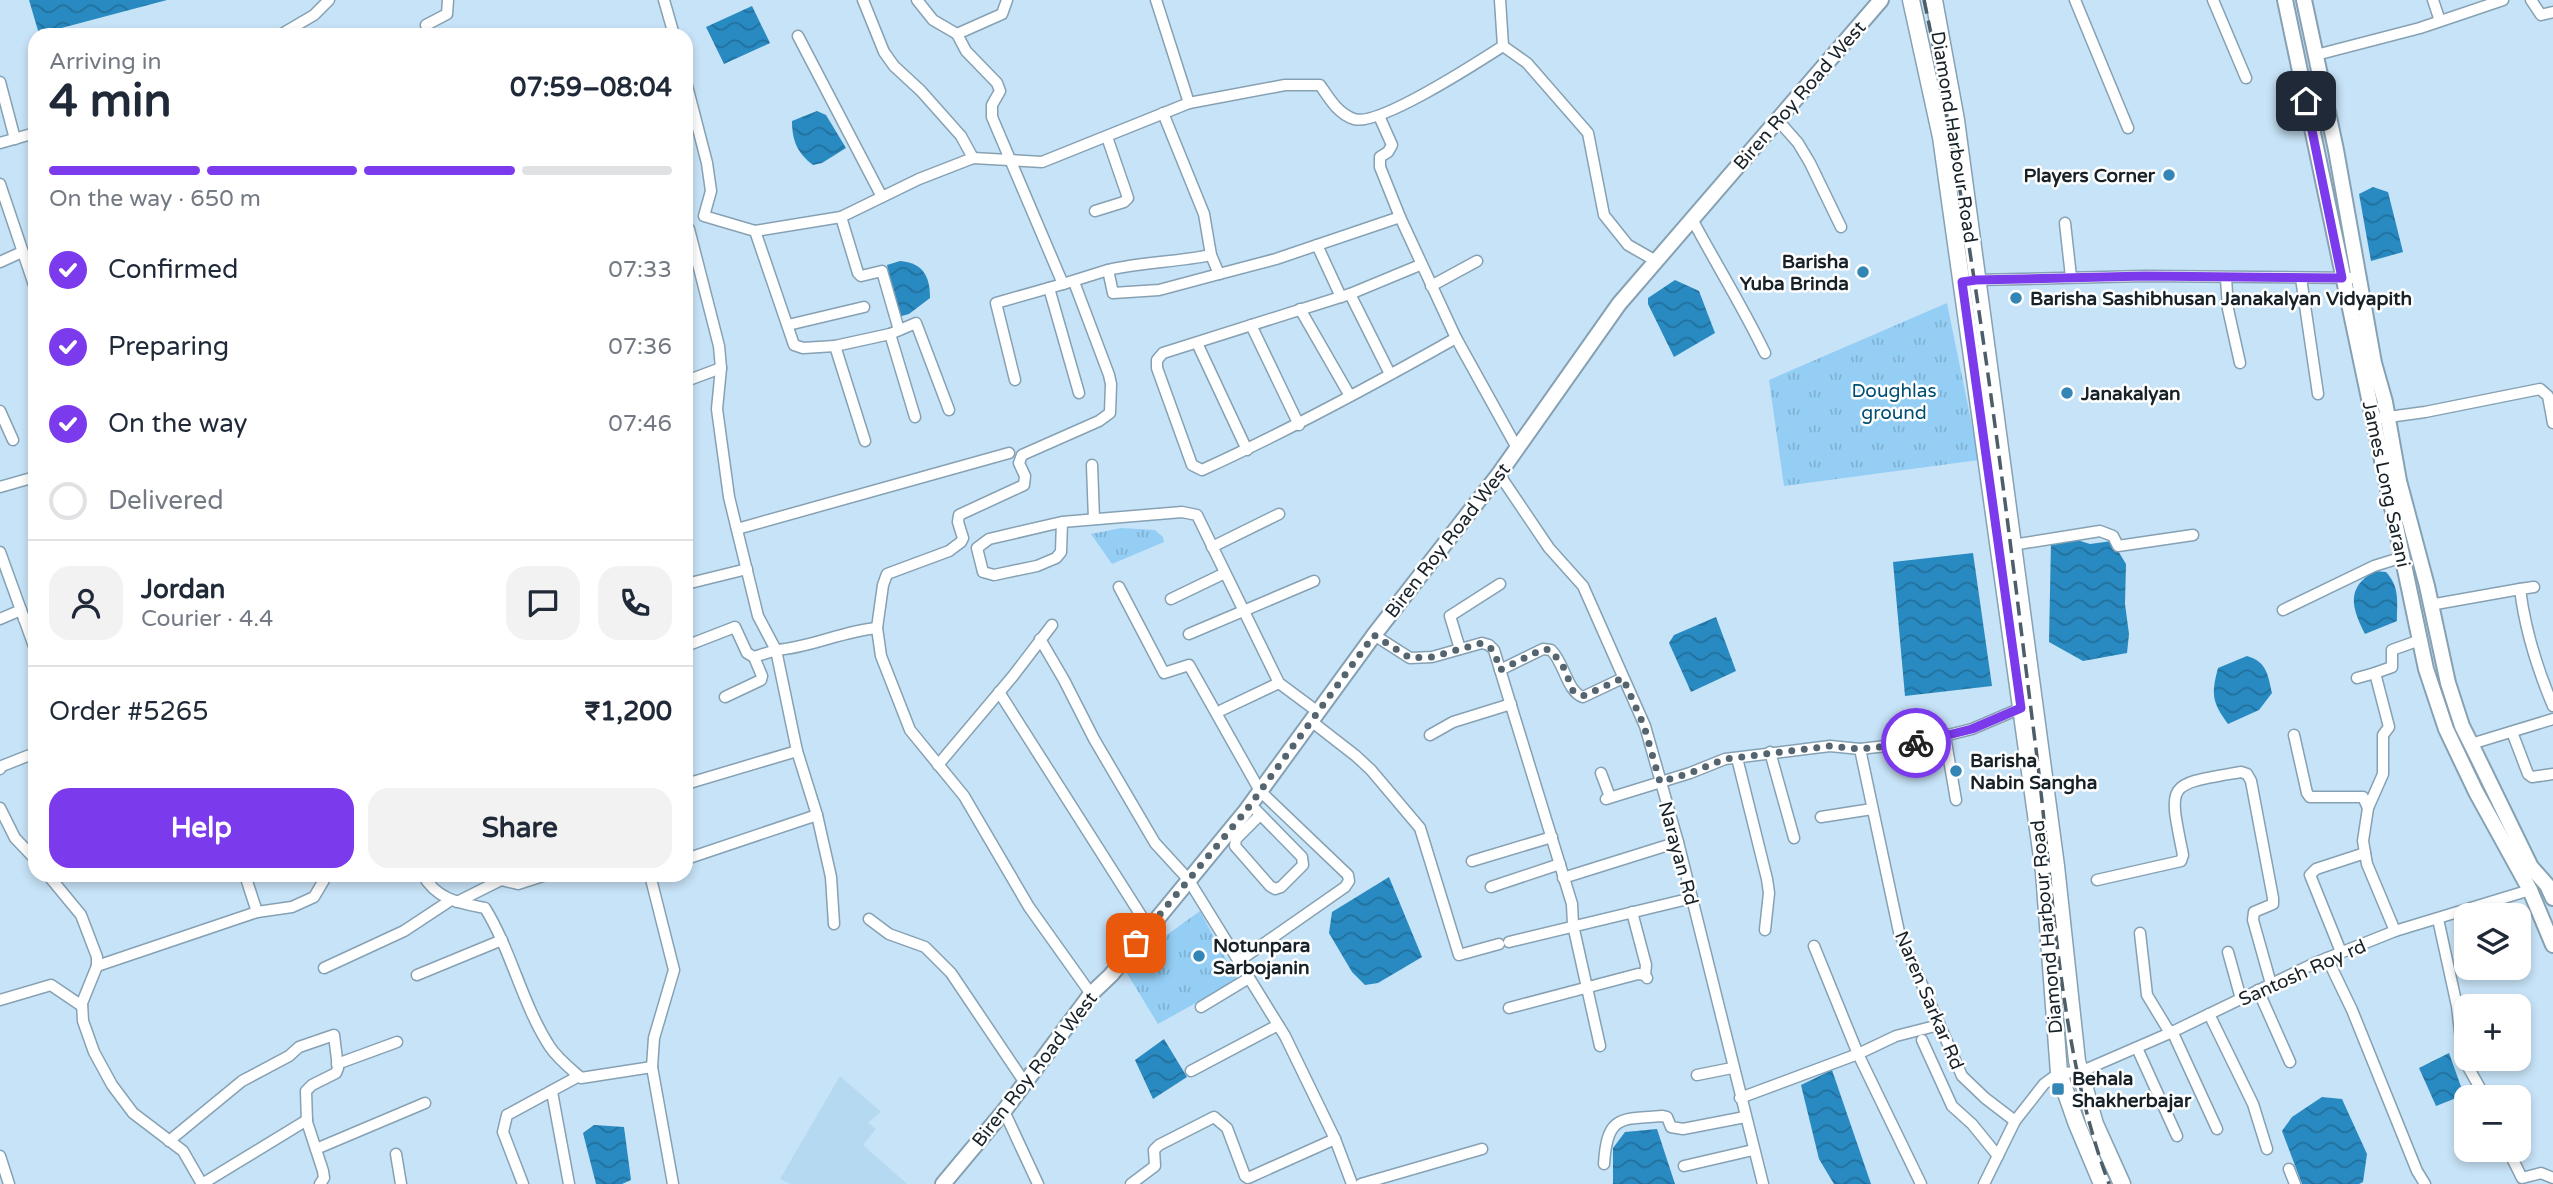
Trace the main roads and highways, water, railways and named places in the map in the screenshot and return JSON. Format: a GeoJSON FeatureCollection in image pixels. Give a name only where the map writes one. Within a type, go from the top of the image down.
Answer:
{"type":"FeatureCollection","features":[{"type":"Feature","properties":{"kind":"highway","name":"Diamond Harbour Road"},"geometry":{"type":"LineString","coordinates":[[1911,0],[1969,281],[2012,545],[2056,866],[2059,1073],[2102,1184]]}},
{"type":"Feature","properties":{"kind":"highway","name":"Diamond Harbour Road"},"geometry":{"type":"LineString","coordinates":[[1934,0],[1954,109],[1969,281],[2043,872],[2077,1061],[2095,1124],[2122,1184]]}},
{"type":"Feature","properties":{"kind":"highway"},"geometry":{"type":"LineString","coordinates":[[1936,111],[1954,109]]}},
{"type":"Feature","properties":{"kind":"main road","name":"Biren Roy Road West"},"geometry":{"type":"LineString","coordinates":[[943,1184],[1004,1111],[1091,994],[1111,975],[1188,879],[1255,810],[1260,791],[1374,635],[1499,474],[1619,304],[1881,0]]}},
{"type":"Feature","properties":{"kind":"main road","name":"James Long Sarani"},"geometry":{"type":"LineString","coordinates":[[2285,0],[2342,278],[2381,418],[2403,557],[2426,669],[2446,729],[2476,792],[2530,890],[2553,945]]}},
{"type":"Feature","properties":{"kind":"main road"},"geometry":{"type":"LineString","coordinates":[[2304,0],[2336,150],[2374,363],[2381,418],[2448,683],[2471,744],[2531,867],[2547,885],[2553,898]]}},
{"type":"Feature","properties":{"kind":"water"},"geometry":{"type":"Polygon","coordinates":[[[29,0],[167,0],[62,28],[37,28],[29,0]]]}},
{"type":"Feature","properties":{"kind":"water"},"geometry":{"type":"Polygon","coordinates":[[[752,6],[770,43],[724,64],[706,27],[752,6]]]}},
{"type":"Feature","properties":{"kind":"water"},"geometry":{"type":"Polygon","coordinates":[[[817,111],[826,115],[846,148],[822,163],[813,165],[796,146],[792,121],[817,111]]]}},
{"type":"Feature","properties":{"kind":"water"},"geometry":{"type":"Polygon","coordinates":[[[2373,187],[2388,192],[2403,252],[2371,261],[2359,194],[2373,187]]]}},
{"type":"Feature","properties":{"kind":"water"},"geometry":{"type":"Polygon","coordinates":[[[900,261],[908,262],[924,272],[929,283],[930,298],[909,314],[898,317],[887,265],[900,261]]]}},
{"type":"Feature","properties":{"kind":"water"},"geometry":{"type":"Polygon","coordinates":[[[1675,280],[1699,291],[1715,333],[1674,357],[1648,304],[1648,298],[1675,280]]]}},
{"type":"Feature","properties":{"kind":"water"},"geometry":{"type":"Polygon","coordinates":[[[2074,539],[2090,544],[2112,541],[2126,564],[2125,604],[2129,634],[2127,653],[2083,661],[2049,642],[2051,541],[2074,539]]]}},
{"type":"Feature","properties":{"kind":"water"},"geometry":{"type":"Polygon","coordinates":[[[1973,553],[1992,686],[1905,696],[1893,562],[1973,553]]]}},
{"type":"Feature","properties":{"kind":"water"},"geometry":{"type":"Polygon","coordinates":[[[2375,571],[2386,572],[2394,583],[2397,621],[2365,634],[2357,616],[2355,592],[2359,584],[2375,571]]]}},
{"type":"Feature","properties":{"kind":"water"},"geometry":{"type":"Polygon","coordinates":[[[1716,617],[1736,671],[1691,692],[1669,643],[1674,635],[1716,617]]]}},
{"type":"Feature","properties":{"kind":"water"},"geometry":{"type":"Polygon","coordinates":[[[2247,656],[2263,666],[2272,693],[2259,710],[2228,724],[2214,698],[2218,668],[2247,656]]]}},
{"type":"Feature","properties":{"kind":"water"},"geometry":{"type":"Polygon","coordinates":[[[1389,877],[1422,957],[1378,983],[1365,985],[1352,972],[1329,933],[1332,912],[1389,877]]]}},
{"type":"Feature","properties":{"kind":"water"},"geometry":{"type":"Polygon","coordinates":[[[1164,1039],[1187,1077],[1153,1099],[1135,1060],[1164,1039]]]}},
{"type":"Feature","properties":{"kind":"water"},"geometry":{"type":"Polygon","coordinates":[[[2449,1053],[2460,1085],[2454,1085],[2454,1099],[2436,1106],[2419,1068],[2449,1053]]]}},
{"type":"Feature","properties":{"kind":"water"},"geometry":{"type":"Polygon","coordinates":[[[1832,1070],[1871,1184],[1834,1184],[1819,1159],[1801,1085],[1832,1070]]]}},
{"type":"Feature","properties":{"kind":"water"},"geometry":{"type":"Polygon","coordinates":[[[2322,1097],[2342,1099],[2367,1154],[2363,1182],[2359,1184],[2302,1184],[2282,1131],[2292,1117],[2322,1097]]]}},
{"type":"Feature","properties":{"kind":"water"},"geometry":{"type":"Polygon","coordinates":[[[594,1125],[624,1127],[631,1180],[622,1184],[596,1184],[583,1133],[594,1125]]]}},
{"type":"Feature","properties":{"kind":"water"},"geometry":{"type":"Polygon","coordinates":[[[1657,1129],[1675,1184],[1613,1184],[1613,1148],[1625,1132],[1657,1129]]]}},
{"type":"Feature","properties":{"kind":"railway"},"geometry":{"type":"LineString","coordinates":[[1924,0],[1975,282],[2069,1027],[2092,1133],[2109,1184]]}},
{"type":"Feature","properties":{"kind":"place","name":"Players Corner"},"geometry":{"type":"Point","coordinates":[2169,175]}},
{"type":"Feature","properties":{"kind":"place","name":"Barisha Yuba Brinda"},"geometry":{"type":"Point","coordinates":[1863,272]}},
{"type":"Feature","properties":{"kind":"place","name":"Barisha Sashibhusan Janakalyan Vidyapith"},"geometry":{"type":"Point","coordinates":[2016,298]}},
{"type":"Feature","properties":{"kind":"place","name":"Janakalyan"},"geometry":{"type":"Point","coordinates":[2067,393]}},
{"type":"Feature","properties":{"kind":"place","name":"Barisha Nabin Sangha"},"geometry":{"type":"Point","coordinates":[1956,771]}},
{"type":"Feature","properties":{"kind":"place","name":"Notunpara Sarbojanin"},"geometry":{"type":"Point","coordinates":[1199,956]}},
{"type":"Feature","properties":{"kind":"place","name":"Behala Shakherbajar"},"geometry":{"type":"Point","coordinates":[2058,1089]}},
{"type":"Feature","properties":{"kind":"park label","name":"Doughlas ground"},"geometry":{"type":"Point","coordinates":[1894,401]}}]}
